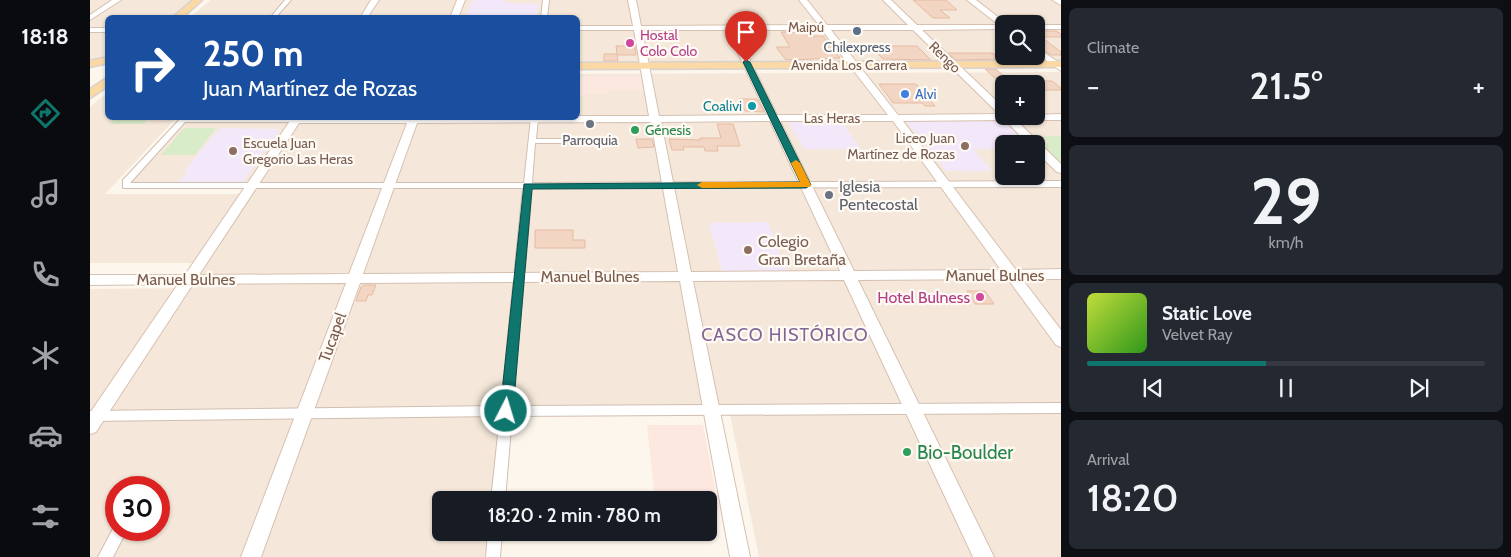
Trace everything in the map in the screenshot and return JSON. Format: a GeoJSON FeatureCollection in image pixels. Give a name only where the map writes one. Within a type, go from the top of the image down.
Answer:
{"type":"FeatureCollection","features":[{"type":"Feature","properties":{"kind":"main road"},"geometry":{"type":"LineString","coordinates":[[180,15],[198,0]]}},
{"type":"Feature","properties":{"kind":"main road"},"geometry":{"type":"LineString","coordinates":[[186,15],[204,0]]}},
{"type":"Feature","properties":{"kind":"main road","name":"Avenida Los Carrera"},"geometry":{"type":"LineString","coordinates":[[580,66],[645,68]]}},
{"type":"Feature","properties":{"kind":"main road","name":"Avenida Los Carrera"},"geometry":{"type":"LineString","coordinates":[[580,70],[749,67],[1060,67]]}},
{"type":"Feature","properties":{"kind":"main road"},"geometry":{"type":"LineString","coordinates":[[90,97],[100,85]]}},
{"type":"Feature","properties":{"kind":"street"},"geometry":{"type":"LineString","coordinates":[[90,18],[117,0]]}},
{"type":"Feature","properties":{"kind":"street"},"geometry":{"type":"LineString","coordinates":[[275,15],[288,0]]}},
{"type":"Feature","properties":{"kind":"street"},"geometry":{"type":"LineString","coordinates":[[365,15],[375,0]]}},
{"type":"Feature","properties":{"kind":"street"},"geometry":{"type":"LineString","coordinates":[[455,15],[461,0]]}},
{"type":"Feature","properties":{"kind":"street"},"geometry":{"type":"LineString","coordinates":[[544,15],[546,0]]}},
{"type":"Feature","properties":{"kind":"street"},"geometry":{"type":"LineString","coordinates":[[632,0],[740,557]]}},
{"type":"Feature","properties":{"kind":"street"},"geometry":{"type":"LineString","coordinates":[[803,0],[894,117],[1061,341]]}},
{"type":"Feature","properties":{"kind":"street","name":"Rengo"},"geometry":{"type":"LineString","coordinates":[[887,0],[995,106]]}},
{"type":"Feature","properties":{"kind":"street"},"geometry":{"type":"LineString","coordinates":[[971,0],[995,19]]}},
{"type":"Feature","properties":{"kind":"street"},"geometry":{"type":"LineString","coordinates":[[1056,0],[1061,3]]}},
{"type":"Feature","properties":{"kind":"street","name":"Maipú"},"geometry":{"type":"LineString","coordinates":[[580,28],[995,26]]}},
{"type":"Feature","properties":{"kind":"street"},"geometry":{"type":"LineString","coordinates":[[1045,27],[1061,27]]}},
{"type":"Feature","properties":{"kind":"street"},"geometry":{"type":"LineString","coordinates":[[730,28],[984,557]]}},
{"type":"Feature","properties":{"kind":"street"},"geometry":{"type":"LineString","coordinates":[[90,30],[105,30]]}},
{"type":"Feature","properties":{"kind":"street"},"geometry":{"type":"LineString","coordinates":[[1045,56],[1060,67]]}},
{"type":"Feature","properties":{"kind":"street","name":"Las Heras"},"geometry":{"type":"LineString","coordinates":[[580,119],[995,116]]}},
{"type":"Feature","properties":{"kind":"street","name":"Las Heras"},"geometry":{"type":"LineString","coordinates":[[1045,117],[1061,117]]}},
{"type":"Feature","properties":{"kind":"street"},"geometry":{"type":"LineString","coordinates":[[183,120],[125,184],[129,187],[1061,184]]}},
{"type":"Feature","properties":{"kind":"street"},"geometry":{"type":"LineString","coordinates":[[92,420],[295,120]]}},
{"type":"Feature","properties":{"kind":"street","name":"Tucapel"},"geometry":{"type":"LineString","coordinates":[[251,557],[413,120]]}},
{"type":"Feature","properties":{"kind":"street"},"geometry":{"type":"LineString","coordinates":[[499,491],[534,120]]}},
{"type":"Feature","properties":{"kind":"street","name":"Rengo"},"geometry":{"type":"LineString","coordinates":[[1014,125],[1025,135]]}},
{"type":"Feature","properties":{"kind":"street"},"geometry":{"type":"LineString","coordinates":[[532,141],[575,141]]}},
{"type":"Feature","properties":{"kind":"street","name":"Rengo"},"geometry":{"type":"LineString","coordinates":[[1045,155],[1061,170]]}},
{"type":"Feature","properties":{"kind":"street","name":"Manuel Bulnes"},"geometry":{"type":"LineString","coordinates":[[90,280],[1061,274]]}},
{"type":"Feature","properties":{"kind":"street"},"geometry":{"type":"LineString","coordinates":[[92,420],[506,411],[1061,408]]}},
{"type":"Feature","properties":{"kind":"street"},"geometry":{"type":"LineString","coordinates":[[105,557],[114,541]]}},
{"type":"Feature","properties":{"kind":"street"},"geometry":{"type":"LineString","coordinates":[[493,557],[494,541]]}},
{"type":"Feature","properties":{"kind":"shaded area"},"geometry":{"type":"Polygon","coordinates":[[[90,0],[192,0],[173,15],[105,15],[105,57],[90,60],[90,0]]]}},
{"type":"Feature","properties":{"kind":"shaded area"},"geometry":{"type":"Polygon","coordinates":[[[211,0],[1061,0],[1061,63],[1045,63],[1045,15],[995,15],[995,63],[580,64],[580,15],[193,15],[211,0]]]}},
{"type":"Feature","properties":{"kind":"shaded area"},"geometry":{"type":"Polygon","coordinates":[[[472,0],[506,0],[505,3],[539,4],[537,15],[466,15],[472,0]]]}},
{"type":"Feature","properties":{"kind":"shaded area"},"geometry":{"type":"Polygon","coordinates":[[[1061,72],[1061,557],[759,557],[728,405],[501,407],[492,491],[432,491],[432,541],[487,541],[485,557],[90,557],[90,289],[190,288],[258,186],[129,185],[187,120],[580,120],[580,74],[1061,72]]]}},
{"type":"Feature","properties":{"kind":"shaded area"},"geometry":{"type":"Polygon","coordinates":[[[642,76],[645,90],[609,90],[609,94],[580,95],[580,77],[642,76]]]}},
{"type":"Feature","properties":{"kind":"shaded area"},"geometry":{"type":"Polygon","coordinates":[[[105,95],[105,120],[174,120],[105,194],[240,194],[193,263],[90,263],[90,107],[105,95]]]}},
{"type":"Feature","properties":{"kind":"shaded area"},"geometry":{"type":"Polygon","coordinates":[[[788,121],[841,121],[861,149],[804,149],[788,121]]]}},
{"type":"Feature","properties":{"kind":"shaded area","name":"Liceo Juan Martínez de Rozas"},"geometry":{"type":"Polygon","coordinates":[[[906,121],[995,121],[995,125],[1008,125],[1017,135],[995,135],[995,149],[973,149],[992,171],[946,171],[906,121]]]}},
{"type":"Feature","properties":{"kind":"shaded area","name":"Escuela Juan Gregorio Las Heras"},"geometry":{"type":"Polygon","coordinates":[[[222,128],[280,129],[243,182],[178,182],[187,172],[184,171],[217,131],[222,128]]]}},
{"type":"Feature","properties":{"kind":"shaded area","name":"Colegio Gran Bretaña"},"geometry":{"type":"Polygon","coordinates":[[[768,222],[787,271],[722,272],[709,223],[768,222]]]}},
{"type":"Feature","properties":{"kind":"shaded area"},"geometry":{"type":"Polygon","coordinates":[[[647,425],[703,425],[715,491],[654,491],[647,425]]]}},
{"type":"Feature","properties":{"kind":"green space"},"geometry":{"type":"Polygon","coordinates":[[[114,120],[147,120],[143,124],[109,124],[114,120]]]}},
{"type":"Feature","properties":{"kind":"green space"},"geometry":{"type":"Polygon","coordinates":[[[184,128],[216,128],[195,155],[161,155],[184,128]]]}},
{"type":"Feature","properties":{"kind":"green space"},"geometry":{"type":"Polygon","coordinates":[[[1045,136],[1061,136],[1061,162],[1045,147],[1045,143],[1050,143],[1045,136]]]}},
{"type":"Feature","properties":{"kind":"building"},"geometry":{"type":"Polygon","coordinates":[[[913,0],[946,0],[957,10],[940,10],[950,18],[933,18],[913,0]]]}},
{"type":"Feature","properties":{"kind":"building"},"geometry":{"type":"Polygon","coordinates":[[[1045,31],[1056,31],[1061,34],[1061,37],[1045,37],[1045,31]]]}},
{"type":"Feature","properties":{"kind":"building"},"geometry":{"type":"Polygon","coordinates":[[[781,32],[805,32],[807,36],[823,36],[840,58],[786,60],[776,47],[790,47],[781,32]]]}},
{"type":"Feature","properties":{"kind":"building"},"geometry":{"type":"Polygon","coordinates":[[[1045,40],[1061,52],[1061,55],[1051,55],[1045,51],[1045,40]]]}},
{"type":"Feature","properties":{"kind":"building"},"geometry":{"type":"Polygon","coordinates":[[[625,41],[634,41],[636,55],[617,55],[618,61],[604,61],[604,54],[617,54],[616,46],[626,46],[625,41]]]}},
{"type":"Feature","properties":{"kind":"building"},"geometry":{"type":"Polygon","coordinates":[[[871,46],[917,46],[931,60],[883,59],[871,46]]]}},
{"type":"Feature","properties":{"kind":"building"},"geometry":{"type":"Polygon","coordinates":[[[948,53],[992,53],[995,55],[995,59],[956,60],[948,53]]]}},
{"type":"Feature","properties":{"kind":"building"},"geometry":{"type":"Polygon","coordinates":[[[985,69],[996,69],[1003,75],[995,75],[995,78],[985,69]]]}},
{"type":"Feature","properties":{"kind":"building"},"geometry":{"type":"Polygon","coordinates":[[[1045,81],[1052,81],[1061,90],[1045,90],[1045,81]]]}},
{"type":"Feature","properties":{"kind":"building","name":"Alvi"},"geometry":{"type":"Polygon","coordinates":[[[879,84],[916,84],[935,106],[925,106],[922,103],[893,103],[879,84]]]}},
{"type":"Feature","properties":{"kind":"building","name":"Coalivi"},"geometry":{"type":"Polygon","coordinates":[[[739,99],[757,99],[764,112],[745,111],[739,99]]]}},
{"type":"Feature","properties":{"kind":"building"},"geometry":{"type":"Polygon","coordinates":[[[717,124],[733,124],[740,146],[717,146],[718,151],[705,151],[704,147],[683,147],[684,150],[672,150],[669,139],[700,140],[700,138],[721,138],[717,124]]]}},
{"type":"Feature","properties":{"kind":"building"},"geometry":{"type":"Polygon","coordinates":[[[636,139],[652,139],[654,147],[638,148],[636,139]]]}},
{"type":"Feature","properties":{"kind":"building"},"geometry":{"type":"Polygon","coordinates":[[[535,230],[573,230],[573,240],[585,240],[585,248],[535,248],[535,230]]]}},
{"type":"Feature","properties":{"kind":"building"},"geometry":{"type":"Polygon","coordinates":[[[364,285],[376,285],[372,295],[368,295],[366,301],[356,301],[361,287],[364,285]]]}},
{"type":"Feature","properties":{"kind":"building","name":"Hotel Bulness"},"geometry":{"type":"Polygon","coordinates":[[[967,291],[985,291],[994,304],[975,304],[967,291]]]}},
{"type":"Feature","properties":{"kind":"slow traffic"},"geometry":{"type":"LineString","coordinates":[[702,185],[806,185],[796,163]]}},
{"type":"Feature","properties":{"kind":"place","name":"Chilexpress"},"geometry":{"type":"Point","coordinates":[857,31]}},
{"type":"Feature","properties":{"kind":"place","name":"Hostal Colo Colo"},"geometry":{"type":"Point","coordinates":[630,43]}},
{"type":"Feature","properties":{"kind":"place","name":"Alvi"},"geometry":{"type":"Point","coordinates":[905,94]}},
{"type":"Feature","properties":{"kind":"place","name":"Coalivi"},"geometry":{"type":"Point","coordinates":[752,106]}},
{"type":"Feature","properties":{"kind":"place","name":"Parroquia"},"geometry":{"type":"Point","coordinates":[590,124]}},
{"type":"Feature","properties":{"kind":"place","name":"Génesis"},"geometry":{"type":"Point","coordinates":[635,130]}},
{"type":"Feature","properties":{"kind":"place","name":"Liceo Juan Martínez de Rozas"},"geometry":{"type":"Point","coordinates":[965,146]}},
{"type":"Feature","properties":{"kind":"place","name":"Escuela Juan Gregorio Las Heras"},"geometry":{"type":"Point","coordinates":[233,151]}},
{"type":"Feature","properties":{"kind":"place","name":"Iglesia Pentecostal"},"geometry":{"type":"Point","coordinates":[829,195]}},
{"type":"Feature","properties":{"kind":"place","name":"Colegio Gran Bretaña"},"geometry":{"type":"Point","coordinates":[748,250]}},
{"type":"Feature","properties":{"kind":"place","name":"Hotel Bulness"},"geometry":{"type":"Point","coordinates":[980,297]}},
{"type":"Feature","properties":{"kind":"place","name":"Bio-Boulder"},"geometry":{"type":"Point","coordinates":[907,452]}},
{"type":"Feature","properties":{"kind":"district","name":"CASCO HISTÓRICO"},"geometry":{"type":"Point","coordinates":[785,335]}},
{"type":"Feature","properties":{"kind":"route"},"geometry":{"type":"LineString","coordinates":[[506,411],[527,186],[806,185],[746,62]]}}]}
